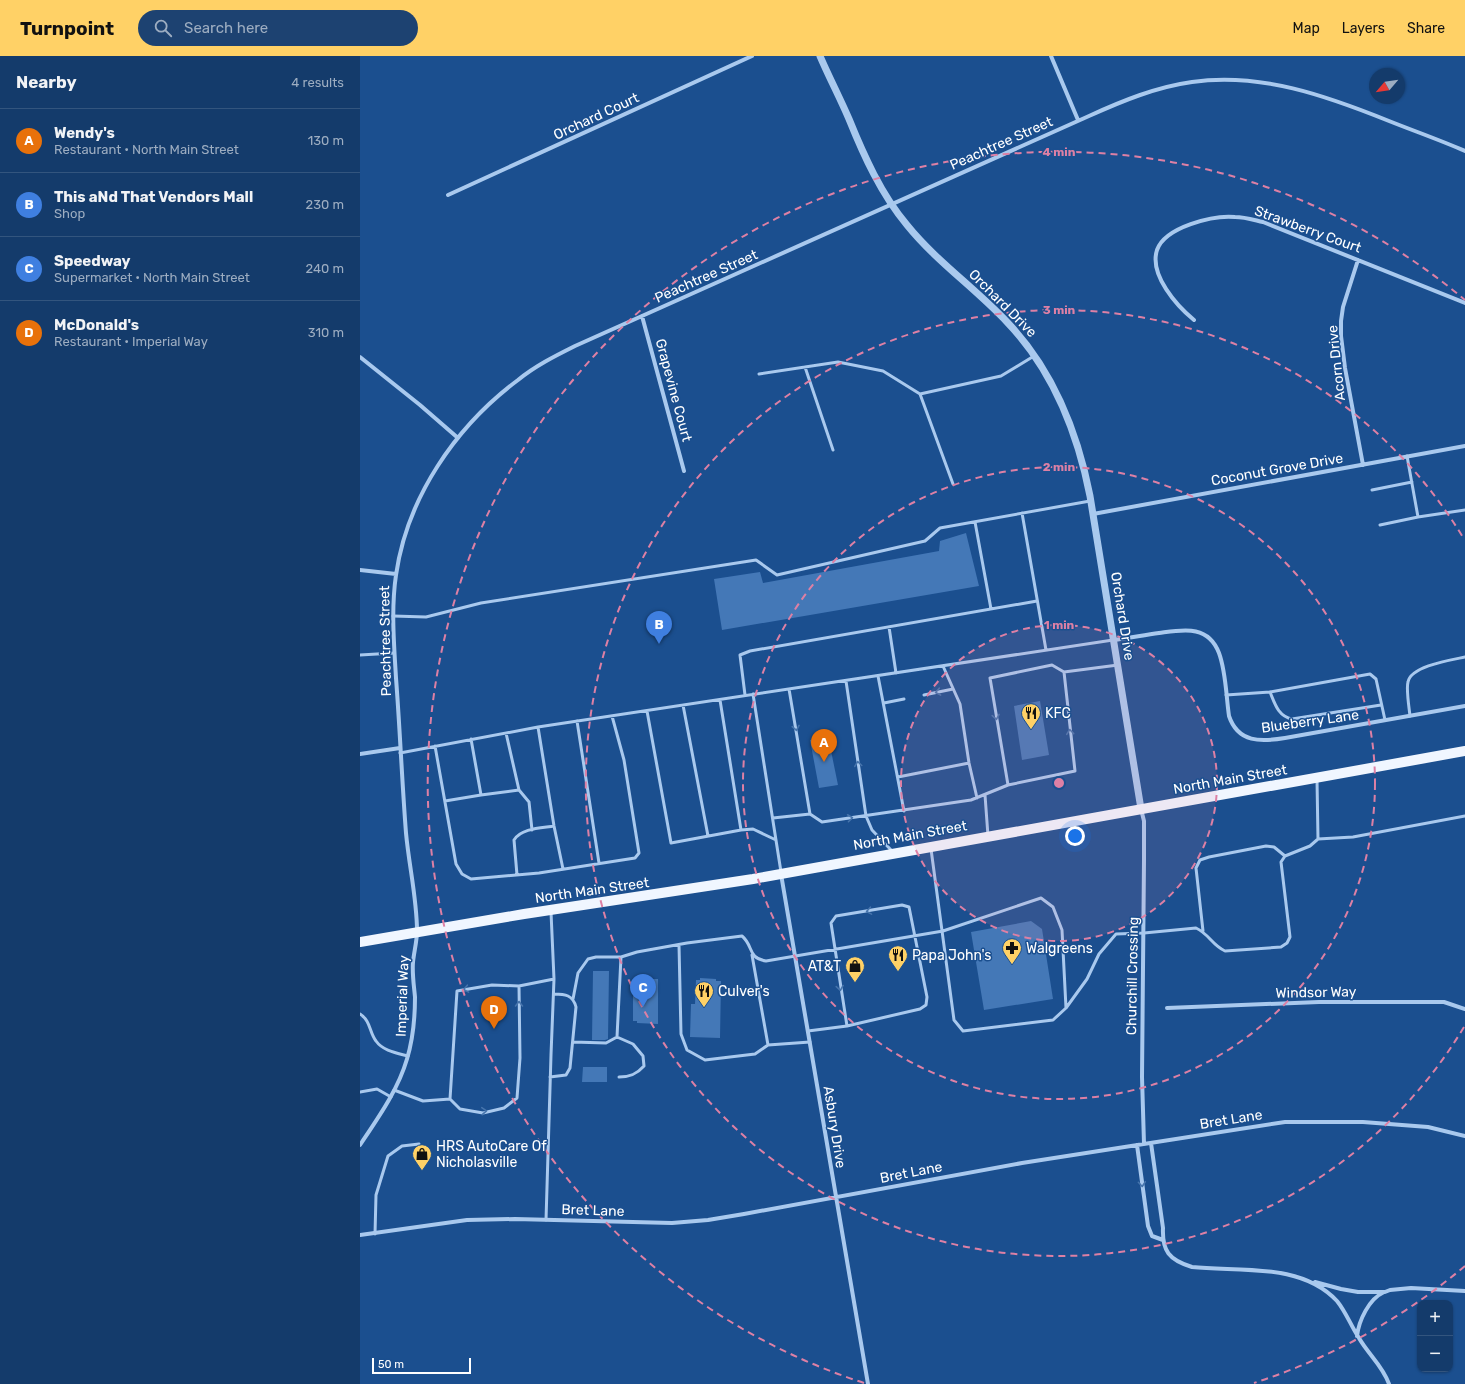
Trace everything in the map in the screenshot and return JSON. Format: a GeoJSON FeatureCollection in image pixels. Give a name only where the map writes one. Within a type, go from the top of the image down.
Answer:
{"type":"FeatureCollection","features":[{"type":"Feature","properties":{"kind":"main road","name":"North Main Street"},"geometry":{"type":"LineString","coordinates":[[360,942],[781,874],[1465,751]]}},
{"type":"Feature","properties":{"kind":"street","name":"Orchard Court"},"geometry":{"type":"LineString","coordinates":[[448,195],[752,56]]}},
{"type":"Feature","properties":{"kind":"street","name":"Orchard Drive"},"geometry":{"type":"LineString","coordinates":[[820,56],[868,161],[892,205],[920,240],[1006,321],[1035,355],[1047,374],[1067,414],[1081,454],[1091,501],[1141,809]]}},
{"type":"Feature","properties":{"kind":"street"},"geometry":{"type":"LineString","coordinates":[[1051,56],[1078,120]]}},
{"type":"Feature","properties":{"kind":"street","name":"Peachtree Street"},"geometry":{"type":"LineString","coordinates":[[417,932],[406,835],[394,653],[393,616],[396,574],[404,538],[419,499],[433,474],[458,438],[484,409],[518,380],[536,367],[575,346],[892,205],[1078,120],[1129,99],[1171,86],[1193,82],[1236,80],[1279,85],[1322,96],[1465,150]]}},
{"type":"Feature","properties":{"kind":"street","name":"Strawberry Court"},"geometry":{"type":"LineString","coordinates":[[1194,320],[1167,291],[1159,276],[1156,260],[1157,251],[1161,243],[1168,236],[1193,224],[1223,217],[1249,218],[1262,222],[1465,303]]}},
{"type":"Feature","properties":{"kind":"street","name":"Acorn Drive"},"geometry":{"type":"LineString","coordinates":[[1358,260],[1343,307],[1341,336],[1345,368],[1363,465]]}},
{"type":"Feature","properties":{"kind":"street","name":"Grapevine Court"},"geometry":{"type":"LineString","coordinates":[[642,316],[684,470]]}},
{"type":"Feature","properties":{"kind":"street"},"geometry":{"type":"LineString","coordinates":[[360,357],[420,404],[458,438]]}},
{"type":"Feature","properties":{"kind":"street","name":"Coconut Grove Drive"},"geometry":{"type":"LineString","coordinates":[[1093,514],[1465,446]]}},
{"type":"Feature","properties":{"kind":"street"},"geometry":{"type":"LineString","coordinates":[[360,570],[396,574]]}},
{"type":"Feature","properties":{"kind":"street","name":"Blueberry Lane"},"geometry":{"type":"LineString","coordinates":[[1113,640],[1181,630],[1191,630],[1208,636],[1218,651],[1222,665],[1232,724],[1243,736],[1252,739],[1279,739],[1465,706]]}},
{"type":"Feature","properties":{"kind":"street"},"geometry":{"type":"LineString","coordinates":[[360,754],[400,751]]}},
{"type":"Feature","properties":{"kind":"street","name":"Churchill Crossing"},"geometry":{"type":"LineString","coordinates":[[1141,809],[1144,821],[1142,1093],[1144,1144]]}},
{"type":"Feature","properties":{"kind":"street","name":"Asbury Drive"},"geometry":{"type":"LineString","coordinates":[[781,874],[868,1384]]}},
{"type":"Feature","properties":{"kind":"street","name":"Imperial Way"},"geometry":{"type":"LineString","coordinates":[[360,1145],[394,1090],[408,1056],[414,1021],[415,1000],[413,964],[417,932]]}},
{"type":"Feature","properties":{"kind":"street","name":"Windsor Way"},"geometry":{"type":"LineString","coordinates":[[1167,1008],[1327,1002],[1444,1002],[1465,1009]]}},
{"type":"Feature","properties":{"kind":"street","name":"Bret Lane"},"geometry":{"type":"LineString","coordinates":[[360,1235],[467,1220],[515,1219],[654,1223],[690,1222],[836,1198],[1022,1164],[1285,1122],[1362,1122],[1428,1127],[1465,1136]]}},
{"type":"Feature","properties":{"kind":"street"},"geometry":{"type":"LineString","coordinates":[[1151,1143],[1163,1228],[1163,1240],[1166,1249],[1179,1263],[1192,1267],[1273,1272],[1341,1289],[1358,1292],[1385,1292]]}},
{"type":"Feature","properties":{"kind":"street"},"geometry":{"type":"LineString","coordinates":[[1137,1145],[1148,1226],[1152,1236],[1163,1240]]}},
{"type":"Feature","properties":{"kind":"street"},"geometry":{"type":"LineString","coordinates":[[1304,1280],[1317,1285],[1338,1303],[1357,1336],[1381,1368],[1389,1384]]}},
{"type":"Feature","properties":{"kind":"street"},"geometry":{"type":"LineString","coordinates":[[1357,1336],[1360,1323],[1369,1306],[1374,1299],[1385,1292],[1390,1290],[1411,1288],[1465,1291]]}},
{"type":"Feature","properties":{"kind":"lane"},"geometry":{"type":"LineString","coordinates":[[920,394],[1001,376],[1035,355]]}},
{"type":"Feature","properties":{"kind":"lane"},"geometry":{"type":"LineString","coordinates":[[759,374],[838,362],[883,371],[920,394],[953,484]]}},
{"type":"Feature","properties":{"kind":"lane"},"geometry":{"type":"LineString","coordinates":[[805,367],[833,450]]}},
{"type":"Feature","properties":{"kind":"lane"},"geometry":{"type":"LineString","coordinates":[[1407,456],[1418,517]]}},
{"type":"Feature","properties":{"kind":"lane"},"geometry":{"type":"LineString","coordinates":[[1372,490],[1412,482]]}},
{"type":"Feature","properties":{"kind":"lane"},"geometry":{"type":"LineString","coordinates":[[393,616],[426,617],[480,603],[756,560],[777,575],[925,541],[940,528],[1091,501]]}},
{"type":"Feature","properties":{"kind":"lane"},"geometry":{"type":"LineString","coordinates":[[1380,525],[1418,517],[1465,510]]}},
{"type":"Feature","properties":{"kind":"lane"},"geometry":{"type":"LineString","coordinates":[[1022,513],[1046,650]]}},
{"type":"Feature","properties":{"kind":"lane"},"geometry":{"type":"LineString","coordinates":[[975,522],[991,609]]}},
{"type":"Feature","properties":{"kind":"lane"},"geometry":{"type":"LineString","coordinates":[[745,695],[740,655],[750,651],[1037,601]]}},
{"type":"Feature","properties":{"kind":"lane"},"geometry":{"type":"LineString","coordinates":[[889,627],[896,673]]}},
{"type":"Feature","properties":{"kind":"lane"},"geometry":{"type":"LineString","coordinates":[[400,751],[538,727],[1113,640]]}},
{"type":"Feature","properties":{"kind":"lane"},"geometry":{"type":"LineString","coordinates":[[360,655],[394,653]]}},
{"type":"Feature","properties":{"kind":"lane"},"geometry":{"type":"LineString","coordinates":[[1410,716],[1408,681],[1413,672],[1422,668],[1465,657]]}},
{"type":"Feature","properties":{"kind":"lane"},"geometry":{"type":"LineString","coordinates":[[1008,785],[990,678],[1052,665],[1064,672],[1118,665]]}},
{"type":"Feature","properties":{"kind":"lane"},"geometry":{"type":"LineString","coordinates":[[943,666],[960,704],[969,763],[977,798]]}},
{"type":"Feature","properties":{"kind":"lane"},"geometry":{"type":"LineString","coordinates":[[772,818],[810,814],[822,822],[904,811],[971,800],[1008,785],[1075,771],[1064,672]]}},
{"type":"Feature","properties":{"kind":"lane"},"geometry":{"type":"LineString","coordinates":[[1226,695],[1270,692],[1370,674],[1376,679],[1384,720]]}},
{"type":"Feature","properties":{"kind":"lane"},"geometry":{"type":"LineString","coordinates":[[878,676],[904,811]]}},
{"type":"Feature","properties":{"kind":"lane"},"geometry":{"type":"LineString","coordinates":[[846,681],[866,816],[872,830],[893,853]]}},
{"type":"Feature","properties":{"kind":"lane"},"geometry":{"type":"LineString","coordinates":[[789,689],[810,814]]}},
{"type":"Feature","properties":{"kind":"lane"},"geometry":{"type":"LineString","coordinates":[[924,695],[953,689]]}},
{"type":"Feature","properties":{"kind":"lane"},"geometry":{"type":"LineString","coordinates":[[1270,692],[1278,709],[1284,717],[1292,719],[1381,705]]}},
{"type":"Feature","properties":{"kind":"lane"},"geometry":{"type":"LineString","coordinates":[[753,694],[781,874]]}},
{"type":"Feature","properties":{"kind":"lane"},"geometry":{"type":"LineString","coordinates":[[884,703],[904,699]]}},
{"type":"Feature","properties":{"kind":"lane"},"geometry":{"type":"LineString","coordinates":[[720,700],[741,830]]}},
{"type":"Feature","properties":{"kind":"lane"},"geometry":{"type":"LineString","coordinates":[[683,705],[708,836]]}},
{"type":"Feature","properties":{"kind":"lane"},"geometry":{"type":"LineString","coordinates":[[647,711],[671,844],[741,830],[754,830],[776,840]]}},
{"type":"Feature","properties":{"kind":"lane"},"geometry":{"type":"LineString","coordinates":[[435,746],[456,864],[462,874],[471,879],[517,875],[635,858],[639,853],[624,760],[612,716]]}},
{"type":"Feature","properties":{"kind":"lane"},"geometry":{"type":"LineString","coordinates":[[577,721],[599,864]]}},
{"type":"Feature","properties":{"kind":"lane"},"geometry":{"type":"LineString","coordinates":[[538,727],[554,826],[563,869]]}},
{"type":"Feature","properties":{"kind":"lane"},"geometry":{"type":"LineString","coordinates":[[506,733],[519,790],[529,802],[532,830]]}},
{"type":"Feature","properties":{"kind":"lane"},"geometry":{"type":"LineString","coordinates":[[471,739],[482,795]]}},
{"type":"Feature","properties":{"kind":"lane"},"geometry":{"type":"LineString","coordinates":[[898,777],[969,763]]}},
{"type":"Feature","properties":{"kind":"lane"},"geometry":{"type":"LineString","coordinates":[[1317,778],[1318,839]]}},
{"type":"Feature","properties":{"kind":"lane"},"geometry":{"type":"LineString","coordinates":[[445,801],[519,790]]}},
{"type":"Feature","properties":{"kind":"lane"},"geometry":{"type":"LineString","coordinates":[[985,795],[988,836]]}},
{"type":"Feature","properties":{"kind":"lane"},"geometry":{"type":"LineString","coordinates":[[931,846],[954,1020],[964,1031],[1053,1020],[1066,1008],[1087,979],[1099,954],[1116,934],[1196,928],[1203,931],[1217,947],[1225,951],[1281,946],[1287,943],[1290,937],[1281,862],[1285,856],[1310,846],[1318,839],[1353,836],[1465,816]]}},
{"type":"Feature","properties":{"kind":"lane"},"geometry":{"type":"LineString","coordinates":[[517,875],[514,840],[516,837],[524,831],[554,826]]}},
{"type":"Feature","properties":{"kind":"lane"},"geometry":{"type":"LineString","coordinates":[[1203,931],[1196,868],[1200,860],[1266,846],[1274,846],[1285,856]]}},
{"type":"Feature","properties":{"kind":"lane"},"geometry":{"type":"LineString","coordinates":[[752,953],[760,960],[766,961],[943,931],[1041,898],[1053,907],[1062,930],[1066,1008]]}},
{"type":"Feature","properties":{"kind":"lane"},"geometry":{"type":"LineString","coordinates":[[808,1031],[847,1026],[920,1010],[926,1005],[927,997],[909,907],[902,905],[836,916],[831,923],[847,1026]]}},
{"type":"Feature","properties":{"kind":"lane"},"geometry":{"type":"LineString","coordinates":[[546,1220],[554,994],[551,910]]}},
{"type":"Feature","properties":{"kind":"lane"},"geometry":{"type":"LineString","coordinates":[[573,999],[578,973],[588,959],[596,957],[620,957],[637,952],[742,936],[749,944],[752,953],[768,1046]]}},
{"type":"Feature","properties":{"kind":"lane"},"geometry":{"type":"LineString","coordinates":[[679,945],[680,1034],[687,1050],[705,1060],[755,1054],[768,1046],[810,1042]]}},
{"type":"Feature","properties":{"kind":"lane"},"geometry":{"type":"LineString","coordinates":[[617,1037],[620,957]]}},
{"type":"Feature","properties":{"kind":"lane"},"geometry":{"type":"LineString","coordinates":[[519,986],[520,1058],[516,1098],[504,1108],[482,1113],[460,1109],[450,1099],[458,991],[492,985],[519,986],[554,979]]}},
{"type":"Feature","properties":{"kind":"lane"},"geometry":{"type":"LineString","coordinates":[[550,1077],[563,1076],[569,1072],[576,1007],[573,999],[568,995],[554,994]]}},
{"type":"Feature","properties":{"kind":"lane"},"geometry":{"type":"LineString","coordinates":[[360,1014],[366,1018],[376,1042],[390,1051],[408,1056]]}},
{"type":"Feature","properties":{"kind":"lane"},"geometry":{"type":"LineString","coordinates":[[573,1042],[606,1043],[617,1037]]}},
{"type":"Feature","properties":{"kind":"lane"},"geometry":{"type":"LineString","coordinates":[[617,1037],[633,1044],[643,1056],[644,1066],[637,1073],[625,1077],[619,1076]]}},
{"type":"Feature","properties":{"kind":"lane"},"geometry":{"type":"LineString","coordinates":[[360,1092],[377,1090],[390,1097]]}},
{"type":"Feature","properties":{"kind":"lane"},"geometry":{"type":"LineString","coordinates":[[394,1090],[423,1101],[450,1099]]}},
{"type":"Feature","properties":{"kind":"lane"},"geometry":{"type":"LineString","coordinates":[[375,1234],[376,1196],[388,1156],[402,1146],[419,1144]]}},
{"type":"Feature","properties":{"kind":"building"},"geometry":{"type":"Polygon","coordinates":[[[966,533],[979,586],[722,630],[714,579],[760,572],[763,583],[939,551],[940,541],[966,533]]]}},
{"type":"Feature","properties":{"kind":"building","name":"KFC"},"geometry":{"type":"Polygon","coordinates":[[[1040,701],[1049,755],[1022,760],[1014,706],[1040,701]]]}},
{"type":"Feature","properties":{"kind":"building"},"geometry":{"type":"Polygon","coordinates":[[[828,736],[838,785],[819,788],[810,740],[828,736]]]}},
{"type":"Feature","properties":{"kind":"building","name":"Walgreens"},"geometry":{"type":"Polygon","coordinates":[[[1031,921],[1042,929],[1053,999],[984,1010],[971,932],[1031,921]]]}},
{"type":"Feature","properties":{"kind":"building"},"geometry":{"type":"Polygon","coordinates":[[[593,971],[609,971],[608,1039],[605,1040],[592,1040],[593,971]]]}},
{"type":"Feature","properties":{"kind":"building","name":"Culver's"},"geometry":{"type":"Polygon","coordinates":[[[700,978],[716,979],[716,981],[721,981],[720,1038],[690,1037],[691,1004],[695,1004],[696,980],[700,980],[700,978]]]}},
{"type":"Feature","properties":{"kind":"building"},"geometry":{"type":"Polygon","coordinates":[[[637,979],[658,979],[658,1024],[637,1023],[637,1021],[633,1021],[633,992],[637,991],[637,979]]]}},
{"type":"Feature","properties":{"kind":"building"},"geometry":{"type":"Polygon","coordinates":[[[583,1067],[607,1067],[607,1082],[582,1082],[583,1067]]]}},
{"type":"Feature","properties":{"kind":"place","name":"This aNd That Vendors Mall"},"geometry":{"type":"Point","coordinates":[659,644]}},
{"type":"Feature","properties":{"kind":"place","name":"KFC"},"geometry":{"type":"Point","coordinates":[1031,730]}},
{"type":"Feature","properties":{"kind":"place","name":"Wendy's"},"geometry":{"type":"Point","coordinates":[824,762]}},
{"type":"Feature","properties":{"kind":"place","name":"Walgreens"},"geometry":{"type":"Point","coordinates":[1012,965]}},
{"type":"Feature","properties":{"kind":"place","name":"Papa John's"},"geometry":{"type":"Point","coordinates":[898,972]}},
{"type":"Feature","properties":{"kind":"place","name":"AT&T"},"geometry":{"type":"Point","coordinates":[855,983]}},
{"type":"Feature","properties":{"kind":"place","name":"Speedway"},"geometry":{"type":"Point","coordinates":[643,1007]}},
{"type":"Feature","properties":{"kind":"place","name":"Culver's"},"geometry":{"type":"Point","coordinates":[704,1008]}},
{"type":"Feature","properties":{"kind":"place","name":"McDonald's"},"geometry":{"type":"Point","coordinates":[494,1029]}},
{"type":"Feature","properties":{"kind":"place","name":"HRS AutoCare Of Nicholasville"},"geometry":{"type":"Point","coordinates":[422,1171]}}]}
